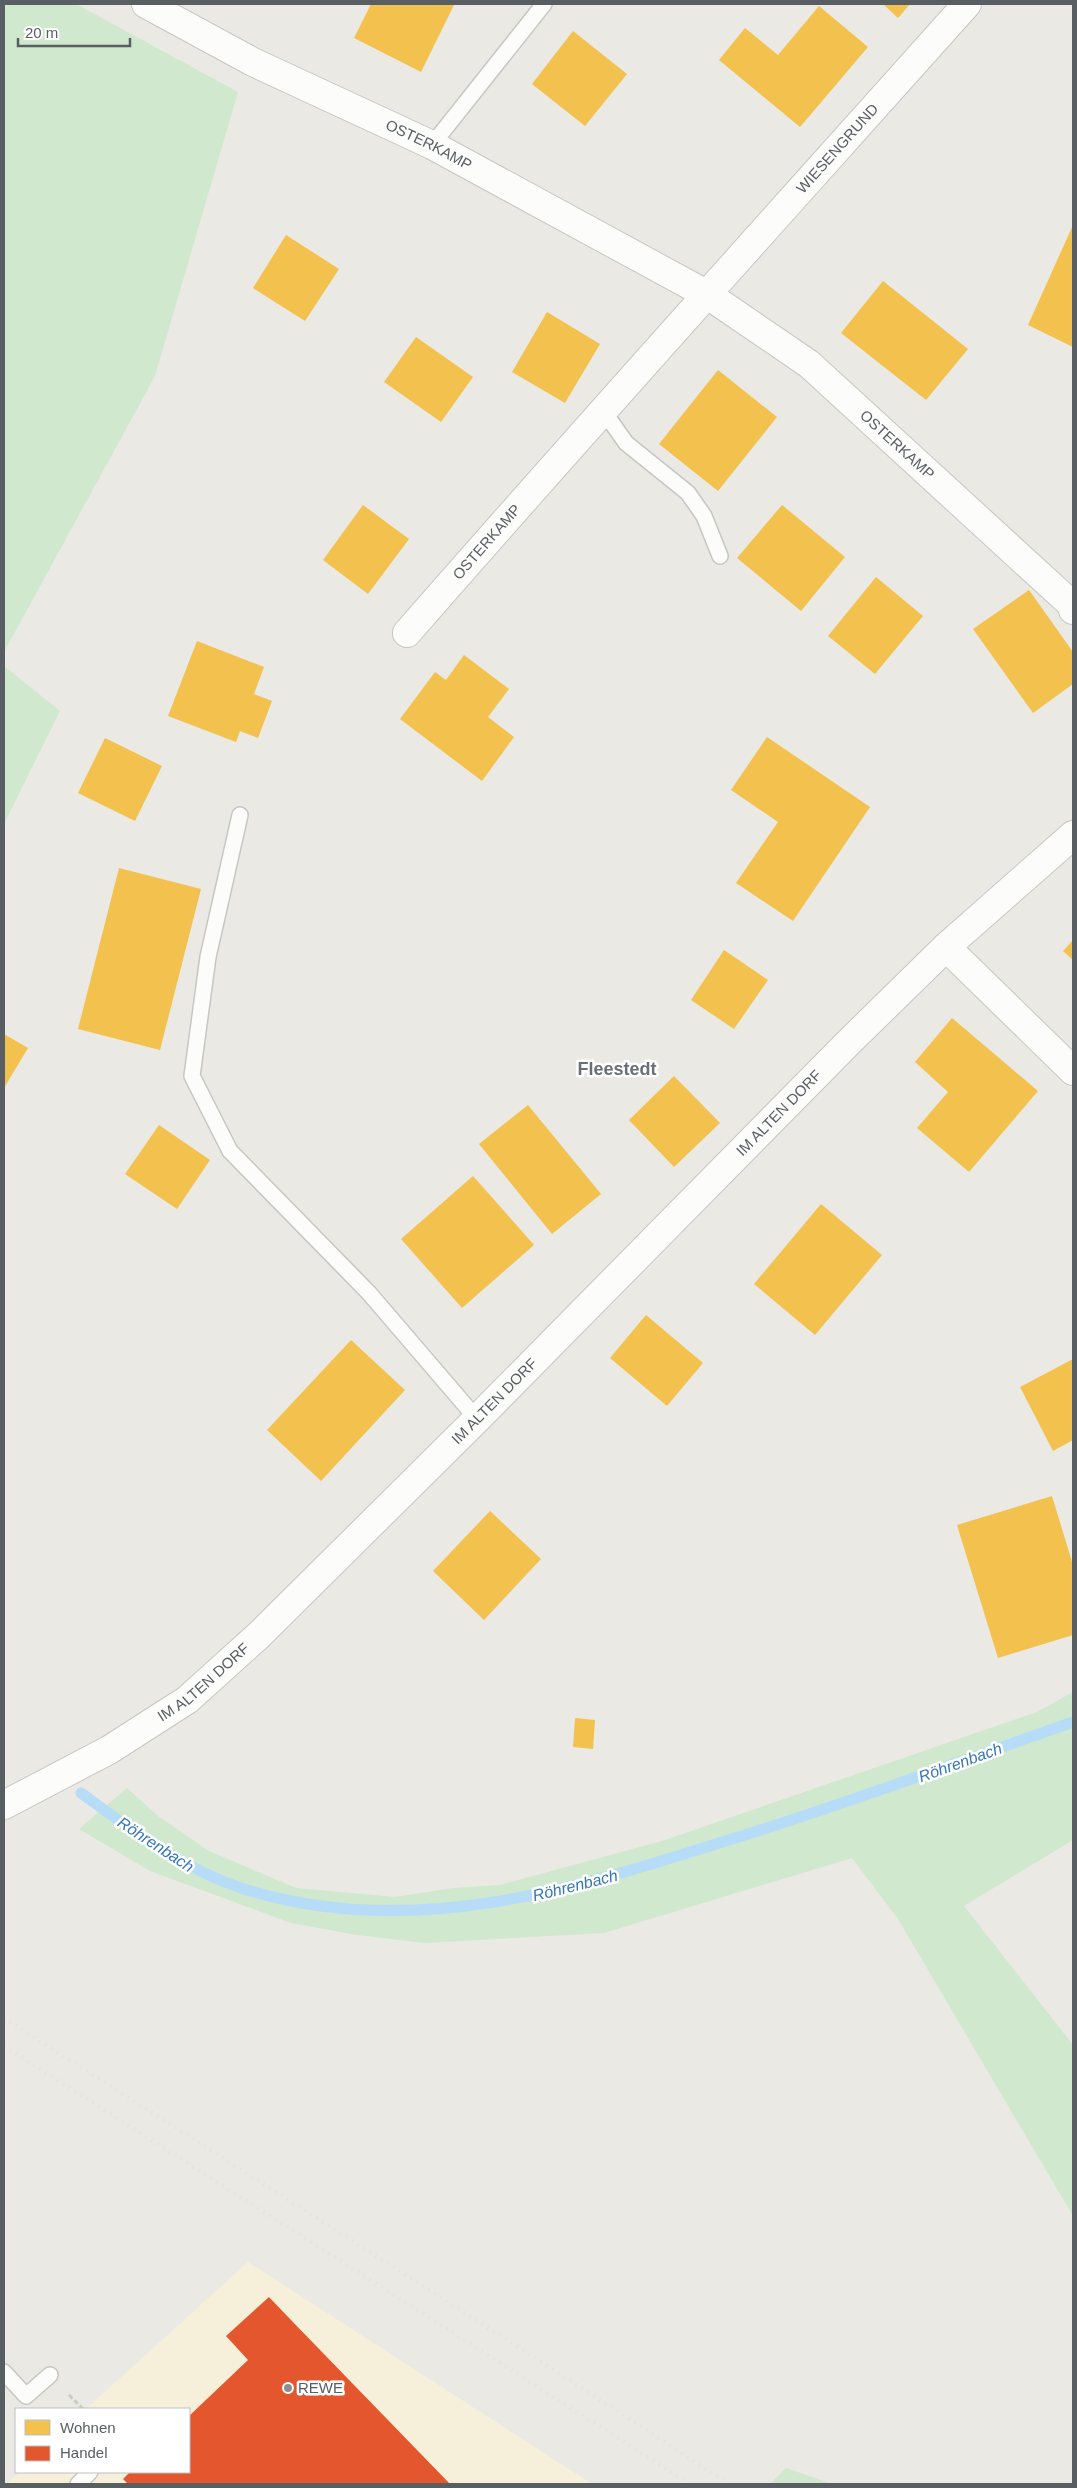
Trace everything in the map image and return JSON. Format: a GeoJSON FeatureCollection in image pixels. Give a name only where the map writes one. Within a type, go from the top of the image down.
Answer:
{"type":"FeatureCollection","features":[{"type":"Feature","properties":{"kind":"street","name":"OSTERKAMP"},"geometry":{"type":"LineString","coordinates":[[146,4],[253,62],[432,145],[708,295],[809,364],[1072,605]]}},
{"type":"Feature","properties":{"kind":"street","name":"WIESENGRUND"},"geometry":{"type":"LineString","coordinates":[[708,295],[967,4]]}},
{"type":"Feature","properties":{"kind":"street","name":"OSTERKAMP"},"geometry":{"type":"LineString","coordinates":[[407,633],[602,409],[708,295]]}},
{"type":"Feature","properties":{"kind":"street","name":"IM ALTEN DORF"},"geometry":{"type":"LineString","coordinates":[[4,1805],[109,1750],[187,1700],[258,1636],[477,1419],[848,1042],[946,947],[1073,835]]}},
{"type":"Feature","properties":{"kind":"street"},"geometry":{"type":"LineString","coordinates":[[946,947],[1073,1071]]}},
{"type":"Feature","properties":{"kind":"lane"},"geometry":{"type":"LineString","coordinates":[[432,145],[544,4]]}},
{"type":"Feature","properties":{"kind":"lane"},"geometry":{"type":"LineString","coordinates":[[602,409],[626,443],[688,493],[704,516],[720,556]]}},
{"type":"Feature","properties":{"kind":"lane"},"geometry":{"type":"LineString","coordinates":[[240,815],[208,957],[192,1076],[230,1151],[369,1293],[477,1419]]}},
{"type":"Feature","properties":{"kind":"lane"},"geometry":{"type":"LineString","coordinates":[[4,2372],[26,2396],[50,2374]]}},
{"type":"Feature","properties":{"kind":"lane"},"geometry":{"type":"LineString","coordinates":[[78,2484],[89,2473]]}},
{"type":"Feature","properties":{"kind":"shaded area"},"geometry":{"type":"Polygon","coordinates":[[[248,2262],[592,2484],[6,2484],[19,2473],[190,2473],[190,2408],[87,2408],[248,2262]]]}},
{"type":"Feature","properties":{"kind":"green space"},"geometry":{"type":"Polygon","coordinates":[[[4,4],[76,4],[238,92],[155,376],[4,652],[4,4]]]}},
{"type":"Feature","properties":{"kind":"green space"},"geometry":{"type":"Polygon","coordinates":[[[4,666],[60,711],[4,824],[4,666]]]}},
{"type":"Feature","properties":{"kind":"green space"},"geometry":{"type":"Polygon","coordinates":[[[1073,1692],[1073,1840],[964,1906],[1073,2045],[1073,2216],[898,1919],[852,1858],[604,1933],[425,1943],[357,1935],[291,1923],[150,1871],[79,1829],[127,1788],[158,1816],[209,1851],[296,1888],[395,1897],[453,1888],[500,1885],[662,1841],[1037,1712],[1073,1692]]]}},
{"type":"Feature","properties":{"kind":"green space"},"geometry":{"type":"Polygon","coordinates":[[[786,2468],[832,2484],[770,2484],[786,2468]]]}},
{"type":"Feature","properties":{"kind":"building: Wohnen"},"geometry":{"type":"Polygon","coordinates":[[[371,4],[454,5],[421,72],[354,38],[371,4]]]}},
{"type":"Feature","properties":{"kind":"building: Wohnen"},"geometry":{"type":"Polygon","coordinates":[[[883,4],[910,4],[898,18],[883,4]]]}},
{"type":"Feature","properties":{"kind":"building: Wohnen"},"geometry":{"type":"Polygon","coordinates":[[[819,6],[868,47],[800,127],[719,60],[745,28],[778,55],[819,6]]]}},
{"type":"Feature","properties":{"kind":"building: Wohnen"},"geometry":{"type":"Polygon","coordinates":[[[573,31],[627,74],[585,126],[532,84],[573,31]]]}},
{"type":"Feature","properties":{"kind":"building: Wohnen"},"geometry":{"type":"Polygon","coordinates":[[[1073,225],[1073,347],[1028,325],[1073,225]]]}},
{"type":"Feature","properties":{"kind":"building: Wohnen"},"geometry":{"type":"Polygon","coordinates":[[[286,235],[339,269],[305,321],[253,288],[286,235]]]}},
{"type":"Feature","properties":{"kind":"building: Wohnen"},"geometry":{"type":"Polygon","coordinates":[[[883,281],[968,349],[926,400],[841,333],[883,281]]]}},
{"type":"Feature","properties":{"kind":"building: Wohnen"},"geometry":{"type":"Polygon","coordinates":[[[547,312],[600,344],[565,403],[512,372],[547,312]]]}},
{"type":"Feature","properties":{"kind":"building: Wohnen"},"geometry":{"type":"Polygon","coordinates":[[[416,337],[473,377],[441,422],[384,382],[416,337]]]}},
{"type":"Feature","properties":{"kind":"building: Wohnen"},"geometry":{"type":"Polygon","coordinates":[[[718,370],[777,417],[718,491],[659,444],[718,370]]]}},
{"type":"Feature","properties":{"kind":"building: Wohnen"},"geometry":{"type":"Polygon","coordinates":[[[363,505],[409,539],[368,594],[323,560],[363,505]]]}},
{"type":"Feature","properties":{"kind":"building: Wohnen"},"geometry":{"type":"Polygon","coordinates":[[[782,505],[845,557],[801,611],[737,558],[782,505]]]}},
{"type":"Feature","properties":{"kind":"building: Wohnen"},"geometry":{"type":"Polygon","coordinates":[[[876,577],[923,616],[875,674],[828,636],[876,577]]]}},
{"type":"Feature","properties":{"kind":"building: Wohnen"},"geometry":{"type":"Polygon","coordinates":[[[1029,590],[1073,652],[1073,684],[1033,713],[973,629],[1029,590]]]}},
{"type":"Feature","properties":{"kind":"building: Wohnen"},"geometry":{"type":"Polygon","coordinates":[[[197,641],[264,667],[254,694],[272,701],[258,738],[240,731],[236,742],[168,716],[197,641]]]}},
{"type":"Feature","properties":{"kind":"building: Wohnen"},"geometry":{"type":"Polygon","coordinates":[[[464,655],[509,689],[488,717],[514,737],[482,781],[400,719],[435,672],[446,680],[464,655]]]}},
{"type":"Feature","properties":{"kind":"building: Wohnen"},"geometry":{"type":"Polygon","coordinates":[[[767,737],[870,807],[793,921],[736,883],[778,822],[731,790],[767,737]]]}},
{"type":"Feature","properties":{"kind":"building: Wohnen"},"geometry":{"type":"Polygon","coordinates":[[[105,738],[162,766],[135,821],[78,793],[105,738]]]}},
{"type":"Feature","properties":{"kind":"building: Wohnen"},"geometry":{"type":"Polygon","coordinates":[[[119,868],[201,889],[160,1050],[78,1029],[119,868]]]}},
{"type":"Feature","properties":{"kind":"building: Wohnen"},"geometry":{"type":"Polygon","coordinates":[[[1073,940],[1073,960],[1063,951],[1073,940]]]}},
{"type":"Feature","properties":{"kind":"building: Wohnen"},"geometry":{"type":"Polygon","coordinates":[[[724,950],[768,980],[734,1029],[691,1000],[724,950]]]}},
{"type":"Feature","properties":{"kind":"building: Wohnen"},"geometry":{"type":"Polygon","coordinates":[[[952,1018],[1038,1091],[969,1172],[917,1128],[948,1092],[915,1062],[952,1018]]]}},
{"type":"Feature","properties":{"kind":"building: Wohnen"},"geometry":{"type":"Polygon","coordinates":[[[4,1034],[28,1048],[4,1088],[4,1034]]]}},
{"type":"Feature","properties":{"kind":"building: Wohnen"},"geometry":{"type":"Polygon","coordinates":[[[674,1076],[720,1123],[674,1167],[629,1120],[674,1076]]]}},
{"type":"Feature","properties":{"kind":"building: Wohnen"},"geometry":{"type":"Polygon","coordinates":[[[528,1105],[601,1194],[552,1234],[479,1144],[528,1105]]]}},
{"type":"Feature","properties":{"kind":"building: Wohnen"},"geometry":{"type":"Polygon","coordinates":[[[159,1125],[210,1160],[177,1209],[125,1174],[159,1125]]]}},
{"type":"Feature","properties":{"kind":"building: Wohnen"},"geometry":{"type":"Polygon","coordinates":[[[473,1176],[534,1245],[462,1308],[401,1239],[473,1176]]]}},
{"type":"Feature","properties":{"kind":"building: Wohnen"},"geometry":{"type":"Polygon","coordinates":[[[821,1204],[882,1255],[815,1335],[754,1284],[821,1204]]]}},
{"type":"Feature","properties":{"kind":"building: Wohnen"},"geometry":{"type":"Polygon","coordinates":[[[646,1315],[703,1363],[667,1406],[610,1358],[646,1315]]]}},
{"type":"Feature","properties":{"kind":"building: Wohnen"},"geometry":{"type":"Polygon","coordinates":[[[351,1340],[405,1390],[321,1481],[267,1430],[351,1340]]]}},
{"type":"Feature","properties":{"kind":"building: Wohnen"},"geometry":{"type":"Polygon","coordinates":[[[1073,1359],[1073,1440],[1053,1451],[1020,1387],[1073,1359]]]}},
{"type":"Feature","properties":{"kind":"building: Wohnen"},"geometry":{"type":"Polygon","coordinates":[[[1052,1496],[1073,1565],[1073,1635],[998,1658],[957,1525],[1052,1496]]]}},
{"type":"Feature","properties":{"kind":"building: Wohnen"},"geometry":{"type":"Polygon","coordinates":[[[490,1511],[541,1559],[484,1620],[433,1571],[490,1511]]]}},
{"type":"Feature","properties":{"kind":"building: Wohnen"},"geometry":{"type":"Polygon","coordinates":[[[575,1718],[595,1720],[593,1749],[573,1747],[575,1718]]]}},
{"type":"Feature","properties":{"kind":"building: Handel","name":"REWE"},"geometry":{"type":"Polygon","coordinates":[[[269,2297],[450,2484],[128,2484],[123,2479],[129,2473],[190,2473],[190,2415],[248,2360],[226,2336],[269,2297]]]}},
{"type":"Feature","properties":{"kind":"waterway","name":"Röhrenbach"},"geometry":{"type":"LineString","coordinates":[[81,1793],[139,1835],[179,1860],[221,1881],[244,1889],[306,1904],[368,1910],[429,1910],[490,1903],[550,1891],[670,1859],[816,1812],[1073,1722]]}},
{"type":"Feature","properties":{"kind":"railway"},"geometry":{"type":"LineString","coordinates":[[4,2018],[729,2484]]}},
{"type":"Feature","properties":{"kind":"railway"},"geometry":{"type":"LineString","coordinates":[[4,2046],[690,2484]]}},
{"type":"Feature","properties":{"kind":"place","name":"REWE"},"geometry":{"type":"Point","coordinates":[288,2388]}},
{"type":"Feature","properties":{"kind":"district","name":"Fleestedt"},"geometry":{"type":"Point","coordinates":[617,1069]}}]}
